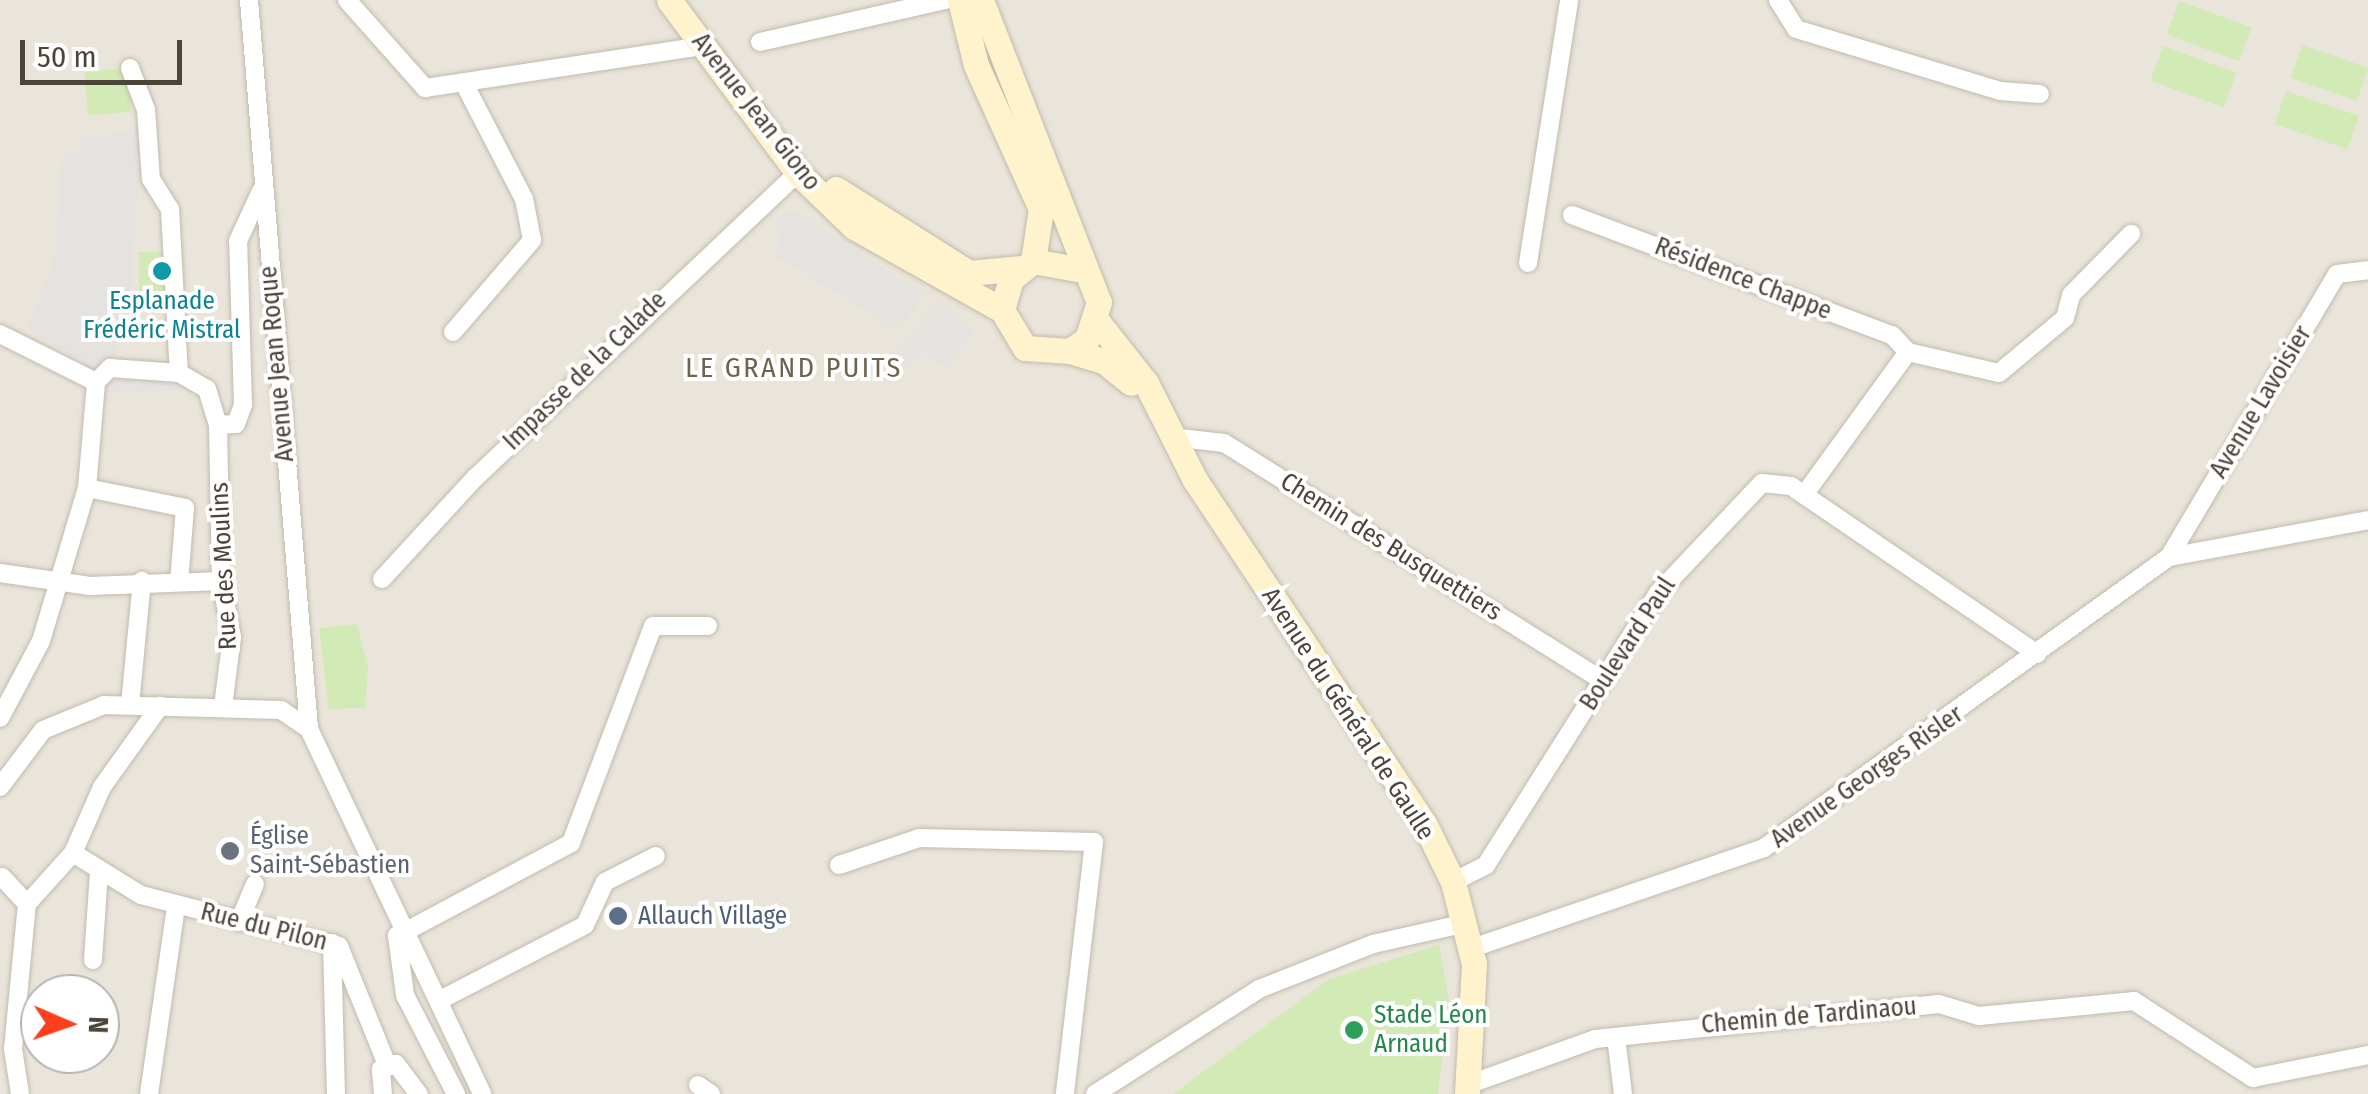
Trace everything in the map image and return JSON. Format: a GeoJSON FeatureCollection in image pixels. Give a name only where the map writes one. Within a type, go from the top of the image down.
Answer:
{"type":"FeatureCollection","features":[{"type":"Feature","properties":{"kind":"main road","name":"Avenue Jean Giono"},"geometry":{"type":"LineString","coordinates":[[669,0],[798,173],[854,228],[1002,310]]}},
{"type":"Feature","properties":{"kind":"main road","name":"Avenue Jean Giono"},"geometry":{"type":"LineString","coordinates":[[690,0],[802,156],[854,204],[970,273],[1028,264]]}},
{"type":"Feature","properties":{"kind":"main road"},"geometry":{"type":"LineString","coordinates":[[960,0],[976,65],[1040,209],[1028,264],[1002,310],[1025,348],[1070,352],[1097,321],[1099,302],[1082,270],[981,0]]}},
{"type":"Feature","properties":{"kind":"main road"},"geometry":{"type":"LineString","coordinates":[[1028,264],[1082,270]]}},
{"type":"Feature","properties":{"kind":"main road","name":"Avenue du Général de Gaulle"},"geometry":{"type":"LineString","coordinates":[[1097,321],[1146,383],[1165,426],[1453,882],[1469,935],[1468,1089]]}},
{"type":"Feature","properties":{"kind":"main road","name":"Avenue du Général de Gaulle"},"geometry":{"type":"LineString","coordinates":[[1070,352],[1106,362],[1165,426]]}},
{"type":"Feature","properties":{"kind":"street","name":"Avenue Jean Roque"},"geometry":{"type":"LineString","coordinates":[[249,0],[261,191],[309,728]]}},
{"type":"Feature","properties":{"kind":"street"},"geometry":{"type":"LineString","coordinates":[[347,0],[425,88],[466,87],[703,46]]}},
{"type":"Feature","properties":{"kind":"street"},"geometry":{"type":"LineString","coordinates":[[760,42],[945,0]]}},
{"type":"Feature","properties":{"kind":"street"},"geometry":{"type":"LineString","coordinates":[[1528,263],[1569,0]]}},
{"type":"Feature","properties":{"kind":"street"},"geometry":{"type":"LineString","coordinates":[[1778,0],[1796,29],[2000,91],[2040,94]]}},
{"type":"Feature","properties":{"kind":"street"},"geometry":{"type":"LineString","coordinates":[[130,68],[146,110],[151,179],[170,209],[179,374]]}},
{"type":"Feature","properties":{"kind":"street"},"geometry":{"type":"LineString","coordinates":[[453,332],[532,240],[524,199],[466,87]]}},
{"type":"Feature","properties":{"kind":"street","name":"Impasse de la Calade"},"geometry":{"type":"LineString","coordinates":[[382,580],[488,465],[798,173]]}},
{"type":"Feature","properties":{"kind":"street"},"geometry":{"type":"LineString","coordinates":[[0,718],[41,641],[55,582],[86,488],[96,382],[110,368],[179,374],[208,389],[218,425],[236,424],[243,406],[238,241],[261,191]]}},
{"type":"Feature","properties":{"kind":"street","name":"Résidence Chappe"},"geometry":{"type":"LineString","coordinates":[[1572,215],[1892,336],[1908,352],[1999,373],[2065,318],[2071,295],[2131,234]]}},
{"type":"Feature","properties":{"kind":"street","name":"Avenue Lavoisier"},"geometry":{"type":"LineString","coordinates":[[2169,556],[2337,274],[2368,270]]}},
{"type":"Feature","properties":{"kind":"street"},"geometry":{"type":"LineString","coordinates":[[0,334],[96,382]]}},
{"type":"Feature","properties":{"kind":"street"},"geometry":{"type":"LineString","coordinates":[[1804,495],[1908,352]]}},
{"type":"Feature","properties":{"kind":"street","name":"Rue des Moulins"},"geometry":{"type":"LineString","coordinates":[[218,425],[221,581],[232,638],[224,706]]}},
{"type":"Feature","properties":{"kind":"street","name":"Chemin des Busquettiers"},"geometry":{"type":"LineString","coordinates":[[1165,426],[1224,443],[1603,681]]}},
{"type":"Feature","properties":{"kind":"street","name":"Boulevard Paul"},"geometry":{"type":"LineString","coordinates":[[1453,882],[1486,864],[1658,593],[1750,488],[1778,481],[1804,495],[2037,654]]}},
{"type":"Feature","properties":{"kind":"street"},"geometry":{"type":"LineString","coordinates":[[86,488],[184,508],[179,582]]}},
{"type":"Feature","properties":{"kind":"street"},"geometry":{"type":"LineString","coordinates":[[2169,556],[2368,520]]}},
{"type":"Feature","properties":{"kind":"street","name":"Avenue Georges Risler"},"geometry":{"type":"LineString","coordinates":[[1096,1094],[1258,989],[1372,944],[1469,935],[1764,848],[2169,556]]}},
{"type":"Feature","properties":{"kind":"street"},"geometry":{"type":"LineString","coordinates":[[0,572],[55,582],[221,581]]}},
{"type":"Feature","properties":{"kind":"street"},"geometry":{"type":"LineString","coordinates":[[130,706],[142,582]]}},
{"type":"Feature","properties":{"kind":"street"},"geometry":{"type":"LineString","coordinates":[[456,1094],[395,966],[406,926],[571,843],[653,626],[708,626]]}},
{"type":"Feature","properties":{"kind":"street"},"geometry":{"type":"LineString","coordinates":[[0,787],[43,730],[104,705],[281,710],[309,728],[406,926],[482,1094]]}},
{"type":"Feature","properties":{"kind":"street"},"geometry":{"type":"LineString","coordinates":[[20,1094],[12,1078],[27,904],[73,853],[102,787],[160,706]]}},
{"type":"Feature","properties":{"kind":"street"},"geometry":{"type":"LineString","coordinates":[[838,865],[919,838],[1094,842],[1064,1094]]}},
{"type":"Feature","properties":{"kind":"street","name":"Rue du Pilon"},"geometry":{"type":"LineString","coordinates":[[73,853],[99,873],[176,906],[332,942],[369,1002],[387,1065]]}},
{"type":"Feature","properties":{"kind":"street"},"geometry":{"type":"LineString","coordinates":[[440,1000],[585,925],[604,882],[656,856]]}},
{"type":"Feature","properties":{"kind":"street"},"geometry":{"type":"LineString","coordinates":[[94,960],[99,873]]}},
{"type":"Feature","properties":{"kind":"street"},"geometry":{"type":"LineString","coordinates":[[2,877],[27,904]]}},
{"type":"Feature","properties":{"kind":"street"},"geometry":{"type":"LineString","coordinates":[[238,922],[255,884]]}},
{"type":"Feature","properties":{"kind":"street"},"geometry":{"type":"LineString","coordinates":[[149,1094],[176,906]]}},
{"type":"Feature","properties":{"kind":"street"},"geometry":{"type":"LineString","coordinates":[[332,942],[336,1094]]}},
{"type":"Feature","properties":{"kind":"street","name":"Chemin de Tardinaou"},"geometry":{"type":"LineString","coordinates":[[1468,1089],[1616,1036],[1939,1004],[1979,1016],[2134,1001],[2253,1078],[2368,1055]]}},
{"type":"Feature","properties":{"kind":"street"},"geometry":{"type":"LineString","coordinates":[[1616,1036],[1622,1094]]}},
{"type":"Feature","properties":{"kind":"street"},"geometry":{"type":"LineString","coordinates":[[383,1094],[387,1065],[406,1071],[419,1094]]}},
{"type":"Feature","properties":{"kind":"shaded area"},"geometry":{"type":"Polygon","coordinates":[[[0,0],[2368,0],[2368,1094],[0,1094],[0,0]]]}},
{"type":"Feature","properties":{"kind":"shaded area"},"geometry":{"type":"Polygon","coordinates":[[[142,131],[130,295],[110,367],[179,373],[180,391],[107,393],[105,377],[28,328],[54,260],[63,152],[81,151],[80,137],[142,131]]]}},
{"type":"Feature","properties":{"kind":"shaded area"},"geometry":{"type":"Polygon","coordinates":[[[794,210],[926,295],[897,330],[776,257],[782,230],[769,221],[794,210]]]}},
{"type":"Feature","properties":{"kind":"shaded area"},"geometry":{"type":"Polygon","coordinates":[[[940,302],[974,334],[945,367],[924,352],[891,386],[873,370],[940,302]]]}},
{"type":"Feature","properties":{"kind":"green space"},"geometry":{"type":"Polygon","coordinates":[[[2179,1],[2251,27],[2239,61],[2167,35],[2179,1]]]}},
{"type":"Feature","properties":{"kind":"green space"},"geometry":{"type":"Polygon","coordinates":[[[2302,45],[2368,68],[2357,101],[2291,78],[2302,45]]]}},
{"type":"Feature","properties":{"kind":"green space"},"geometry":{"type":"Polygon","coordinates":[[[2163,46],[2236,73],[2224,107],[2150,81],[2163,46]]]}},
{"type":"Feature","properties":{"kind":"green space"},"geometry":{"type":"Polygon","coordinates":[[[127,68],[131,112],[88,116],[84,72],[127,68]]]}},
{"type":"Feature","properties":{"kind":"green space"},"geometry":{"type":"Polygon","coordinates":[[[2286,91],[2359,116],[2347,149],[2275,124],[2286,91]]]}},
{"type":"Feature","properties":{"kind":"green space"},"geometry":{"type":"Polygon","coordinates":[[[139,252],[169,252],[169,302],[139,302],[139,252]]]}},
{"type":"Feature","properties":{"kind":"green space"},"geometry":{"type":"Polygon","coordinates":[[[357,624],[368,667],[365,708],[329,709],[319,628],[357,624]]]}},
{"type":"Feature","properties":{"kind":"green space","name":"Stade Léon Arnaud"},"geometry":{"type":"Polygon","coordinates":[[[1439,945],[1449,999],[1438,1094],[1173,1094],[1329,979],[1439,945]]]}},
{"type":"Feature","properties":{"kind":"place","name":"Esplanade Frédéric Mistral"},"geometry":{"type":"Point","coordinates":[162,271]}},
{"type":"Feature","properties":{"kind":"place","name":"Église Saint-Sébastien"},"geometry":{"type":"Point","coordinates":[230,851]}},
{"type":"Feature","properties":{"kind":"place","name":"Allauch Village"},"geometry":{"type":"Point","coordinates":[618,916]}},
{"type":"Feature","properties":{"kind":"place","name":"Stade Léon Arnaud"},"geometry":{"type":"Point","coordinates":[1354,1030]}},
{"type":"Feature","properties":{"kind":"district","name":"LE GRAND PUITS"},"geometry":{"type":"Point","coordinates":[794,368]}}]}
